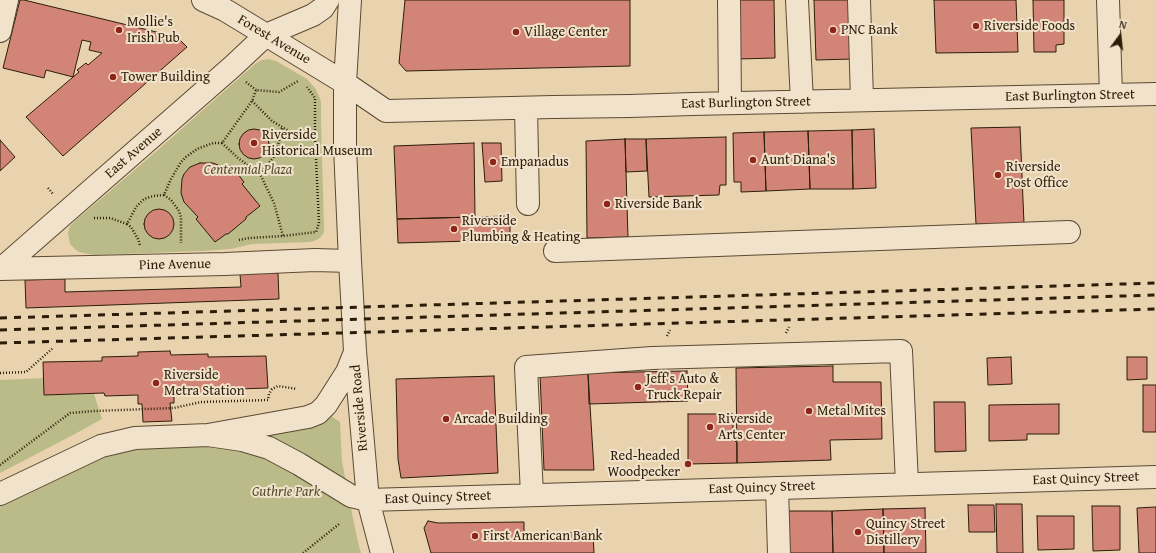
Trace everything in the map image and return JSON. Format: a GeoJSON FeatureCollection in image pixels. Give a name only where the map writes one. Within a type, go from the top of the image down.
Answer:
{"type":"FeatureCollection","features":[{"type":"Feature","properties":{"kind":"street"},"geometry":{"type":"LineString","coordinates":[[0,31],[8,0]]}},
{"type":"Feature","properties":{"kind":"street","name":"Forest Avenue"},"geometry":{"type":"LineString","coordinates":[[202,0],[225,10],[345,83]]}},
{"type":"Feature","properties":{"kind":"street"},"geometry":{"type":"LineString","coordinates":[[266,35],[313,15],[323,8],[328,0]]}},
{"type":"Feature","properties":{"kind":"street","name":"Riverside Road"},"geometry":{"type":"LineString","coordinates":[[350,0],[345,83],[345,147],[355,351],[368,500],[382,553]]}},
{"type":"Feature","properties":{"kind":"street"},"geometry":{"type":"LineString","coordinates":[[729,0],[730,103]]}},
{"type":"Feature","properties":{"kind":"street"},"geometry":{"type":"LineString","coordinates":[[797,0],[802,102]]}},
{"type":"Feature","properties":{"kind":"street"},"geometry":{"type":"LineString","coordinates":[[859,0],[862,100]]}},
{"type":"Feature","properties":{"kind":"street"},"geometry":{"type":"LineString","coordinates":[[1108,0],[1111,95]]}},
{"type":"Feature","properties":{"kind":"street","name":"East Avenue"},"geometry":{"type":"LineString","coordinates":[[1,269],[233,66],[266,35]]}},
{"type":"Feature","properties":{"kind":"street","name":"East Burlington Street"},"geometry":{"type":"LineString","coordinates":[[345,83],[386,111],[1156,94]]}},
{"type":"Feature","properties":{"kind":"street"},"geometry":{"type":"LineString","coordinates":[[526,108],[528,204]]}},
{"type":"Feature","properties":{"kind":"street"},"geometry":{"type":"LineString","coordinates":[[555,251],[1069,232]]}},
{"type":"Feature","properties":{"kind":"street","name":"Pine Avenue"},"geometry":{"type":"LineString","coordinates":[[1,269],[225,264],[315,260],[350,261]]}},
{"type":"Feature","properties":{"kind":"street"},"geometry":{"type":"LineString","coordinates":[[0,494],[101,446],[135,438],[208,435],[308,417],[318,412],[326,405],[347,372],[355,351]]}},
{"type":"Feature","properties":{"kind":"street"},"geometry":{"type":"LineString","coordinates":[[532,496],[526,367],[652,358],[901,351],[906,484]]}},
{"type":"Feature","properties":{"kind":"street","name":"East Quincy Street"},"geometry":{"type":"LineString","coordinates":[[208,435],[242,440],[269,448],[299,464],[351,496],[368,500],[1156,477]]}},
{"type":"Feature","properties":{"kind":"street"},"geometry":{"type":"LineString","coordinates":[[777,488],[778,553]]}},
{"type":"Feature","properties":{"kind":"path"},"geometry":{"type":"LineString","coordinates":[[222,143],[252,101],[256,90],[279,92],[300,79]]}},
{"type":"Feature","properties":{"kind":"path"},"geometry":{"type":"LineString","coordinates":[[234,241],[249,238],[316,232],[319,223],[315,138],[315,98],[304,83]]}},
{"type":"Feature","properties":{"kind":"path"},"geometry":{"type":"LineString","coordinates":[[252,101],[272,121],[282,128],[292,133],[315,138]]}},
{"type":"Feature","properties":{"kind":"path"},"geometry":{"type":"LineString","coordinates":[[260,174],[276,154],[282,128]]}},
{"type":"Feature","properties":{"kind":"path"},"geometry":{"type":"LineString","coordinates":[[164,195],[171,179],[181,162],[186,157],[197,149],[213,143],[222,143],[238,158],[260,174],[274,204],[283,236]]}},
{"type":"Feature","properties":{"kind":"path"},"geometry":{"type":"LineString","coordinates":[[48,188],[79,219],[97,217],[110,218],[128,224],[138,239],[140,247]]}},
{"type":"Feature","properties":{"kind":"path"},"geometry":{"type":"LineString","coordinates":[[128,224],[136,207],[144,199],[164,195],[179,211],[181,217],[181,245]]}},
{"type":"Feature","properties":{"kind":"path"},"geometry":{"type":"LineString","coordinates":[[0,373],[26,372],[53,348]]}},
{"type":"Feature","properties":{"kind":"path"},"geometry":{"type":"LineString","coordinates":[[0,465],[70,413],[174,408],[201,402],[268,400],[272,389],[278,386],[297,389]]}},
{"type":"Feature","properties":{"kind":"path"},"geometry":{"type":"LineString","coordinates":[[302,553],[339,524]]}},
{"type":"Feature","properties":{"kind":"green space","name":"Centennial Plaza"},"geometry":{"type":"Polygon","coordinates":[[[268,59],[276,61],[307,79],[315,88],[321,102],[324,232],[320,238],[309,242],[252,244],[231,249],[94,255],[79,252],[70,244],[68,233],[70,226],[75,221],[255,64],[262,60],[268,59]]]}},
{"type":"Feature","properties":{"kind":"green space"},"geometry":{"type":"Polygon","coordinates":[[[44,378],[44,395],[94,394],[102,419],[0,473],[0,380],[44,378]]]}},
{"type":"Feature","properties":{"kind":"green space","name":"Guthrie Park"},"geometry":{"type":"Polygon","coordinates":[[[331,416],[340,422],[342,462],[361,553],[0,553],[0,499],[85,461],[136,444],[319,420],[331,416]]]}},
{"type":"Feature","properties":{"kind":"building","name":"Tower Building"},"geometry":{"type":"Polygon","coordinates":[[[20,0],[177,37],[187,47],[63,156],[26,117],[79,72],[77,70],[86,63],[88,65],[102,53],[89,50],[91,42],[82,40],[73,77],[46,70],[44,78],[3,68],[20,0]]]}},
{"type":"Feature","properties":{"kind":"building","name":"Village Center"},"geometry":{"type":"Polygon","coordinates":[[[405,0],[630,0],[630,66],[406,71],[399,63],[405,0]]]}},
{"type":"Feature","properties":{"kind":"building"},"geometry":{"type":"Polygon","coordinates":[[[737,0],[774,0],[775,58],[738,59],[737,0]]]}},
{"type":"Feature","properties":{"kind":"building","name":"PNC Bank"},"geometry":{"type":"Polygon","coordinates":[[[814,0],[851,0],[853,59],[816,60],[814,0]]]}},
{"type":"Feature","properties":{"kind":"building","name":"Riverside Foods"},"geometry":{"type":"Polygon","coordinates":[[[934,0],[1016,0],[1018,52],[936,53],[934,0]]]}},
{"type":"Feature","properties":{"kind":"building"},"geometry":{"type":"Polygon","coordinates":[[[1033,0],[1064,0],[1064,44],[1056,45],[1056,52],[1034,52],[1033,0]]]}},
{"type":"Feature","properties":{"kind":"building","name":"Riverside Post Office"},"geometry":{"type":"Polygon","coordinates":[[[1020,127],[1024,224],[976,224],[971,128],[1020,127]]]}},
{"type":"Feature","properties":{"kind":"building"},"geometry":{"type":"Polygon","coordinates":[[[254,129],[265,133],[269,144],[265,155],[254,159],[243,155],[239,144],[243,133],[254,129]]]}},
{"type":"Feature","properties":{"kind":"building"},"geometry":{"type":"Polygon","coordinates":[[[874,129],[876,188],[853,189],[852,130],[874,129]]]}},
{"type":"Feature","properties":{"kind":"building"},"geometry":{"type":"Polygon","coordinates":[[[852,130],[853,189],[810,189],[808,131],[852,130]]]}},
{"type":"Feature","properties":{"kind":"building"},"geometry":{"type":"Polygon","coordinates":[[[808,131],[810,189],[766,191],[764,132],[808,131]]]}},
{"type":"Feature","properties":{"kind":"building"},"geometry":{"type":"Polygon","coordinates":[[[764,132],[766,191],[741,192],[741,182],[734,182],[733,133],[764,132]]]}},
{"type":"Feature","properties":{"kind":"building"},"geometry":{"type":"Polygon","coordinates":[[[726,137],[726,185],[720,185],[719,195],[649,197],[646,139],[726,137]]]}},
{"type":"Feature","properties":{"kind":"building","name":"Riverside Bank"},"geometry":{"type":"Polygon","coordinates":[[[625,139],[628,237],[587,238],[586,141],[625,139]]]}},
{"type":"Feature","properties":{"kind":"building"},"geometry":{"type":"Polygon","coordinates":[[[625,139],[646,139],[647,171],[626,172],[625,139]]]}},
{"type":"Feature","properties":{"kind":"building"},"geometry":{"type":"Polygon","coordinates":[[[0,140],[15,157],[0,171],[0,140]]]}},
{"type":"Feature","properties":{"kind":"building"},"geometry":{"type":"Polygon","coordinates":[[[474,143],[475,217],[397,219],[394,146],[474,143]]]}},
{"type":"Feature","properties":{"kind":"building","name":"Empanadus"},"geometry":{"type":"Polygon","coordinates":[[[482,143],[501,143],[502,181],[485,182],[482,143]]]}},
{"type":"Feature","properties":{"kind":"building"},"geometry":{"type":"Polygon","coordinates":[[[200,163],[213,163],[225,170],[231,165],[244,182],[242,184],[260,206],[228,234],[215,242],[196,219],[198,217],[184,202],[181,193],[184,174],[190,167],[200,163]]]}},
{"type":"Feature","properties":{"kind":"building"},"geometry":{"type":"Polygon","coordinates":[[[159,209],[170,213],[174,224],[170,235],[159,239],[148,235],[144,224],[148,213],[159,209]]]}},
{"type":"Feature","properties":{"kind":"building","name":"Riverside Plumbing & Heating"},"geometry":{"type":"Polygon","coordinates":[[[510,216],[510,240],[398,243],[397,219],[510,216]]]}},
{"type":"Feature","properties":{"kind":"building"},"geometry":{"type":"Polygon","coordinates":[[[278,273],[279,299],[26,308],[25,280],[65,279],[65,292],[241,287],[240,274],[278,273]]]}},
{"type":"Feature","properties":{"kind":"building","name":"Riverside Metra Station"},"geometry":{"type":"Polygon","coordinates":[[[170,351],[171,355],[208,354],[208,357],[266,356],[268,388],[208,390],[209,393],[174,394],[174,403],[170,403],[172,421],[143,422],[142,404],[138,404],[138,395],[105,396],[104,393],[44,395],[43,362],[102,361],[102,357],[138,356],[138,352],[170,351]]]}},
{"type":"Feature","properties":{"kind":"building"},"geometry":{"type":"Polygon","coordinates":[[[1011,357],[1012,384],[988,385],[987,358],[1011,357]]]}},
{"type":"Feature","properties":{"kind":"building"},"geometry":{"type":"Polygon","coordinates":[[[1127,357],[1147,357],[1147,379],[1127,380],[1127,357]]]}},
{"type":"Feature","properties":{"kind":"building","name":"Metal Mites"},"geometry":{"type":"Polygon","coordinates":[[[833,366],[833,382],[881,382],[882,439],[830,440],[831,460],[737,463],[736,368],[833,366]]]}},
{"type":"Feature","properties":{"kind":"building","name":"Jeff's Auto & Truck Repair"},"geometry":{"type":"Polygon","coordinates":[[[687,371],[688,401],[589,404],[588,373],[687,371]]]}},
{"type":"Feature","properties":{"kind":"building"},"geometry":{"type":"Polygon","coordinates":[[[588,373],[594,470],[544,470],[540,374],[588,373]]]}},
{"type":"Feature","properties":{"kind":"building","name":"Arcade Building"},"geometry":{"type":"Polygon","coordinates":[[[494,376],[498,473],[401,478],[398,459],[396,379],[494,376]]]}},
{"type":"Feature","properties":{"kind":"building"},"geometry":{"type":"Polygon","coordinates":[[[1143,385],[1156,385],[1156,432],[1143,432],[1143,385]]]}},
{"type":"Feature","properties":{"kind":"building"},"geometry":{"type":"Polygon","coordinates":[[[934,402],[965,402],[966,451],[935,452],[934,402]]]}},
{"type":"Feature","properties":{"kind":"building"},"geometry":{"type":"Polygon","coordinates":[[[1059,404],[1059,434],[1027,434],[1027,440],[989,441],[989,405],[1059,404]]]}},
{"type":"Feature","properties":{"kind":"building","name":"Riverside Arts Center"},"geometry":{"type":"Polygon","coordinates":[[[688,414],[733,414],[733,439],[737,443],[737,463],[688,464],[688,414]]]}},
{"type":"Feature","properties":{"kind":"building"},"geometry":{"type":"Polygon","coordinates":[[[996,504],[1022,504],[1023,553],[997,553],[996,504]]]}},
{"type":"Feature","properties":{"kind":"building"},"geometry":{"type":"Polygon","coordinates":[[[968,505],[994,505],[995,532],[969,532],[968,505]]]}},
{"type":"Feature","properties":{"kind":"building"},"geometry":{"type":"Polygon","coordinates":[[[1092,506],[1120,506],[1120,550],[1093,551],[1092,506]]]}},
{"type":"Feature","properties":{"kind":"building"},"geometry":{"type":"Polygon","coordinates":[[[1156,507],[1156,553],[1139,553],[1137,508],[1156,507]]]}},
{"type":"Feature","properties":{"kind":"building"},"geometry":{"type":"Polygon","coordinates":[[[925,508],[926,553],[884,553],[883,509],[925,508]]]}},
{"type":"Feature","properties":{"kind":"building","name":"Quincy Street Distillery"},"geometry":{"type":"Polygon","coordinates":[[[883,509],[884,553],[833,553],[832,511],[883,509]]]}},
{"type":"Feature","properties":{"kind":"building"},"geometry":{"type":"Polygon","coordinates":[[[787,511],[832,511],[833,553],[788,553],[787,511]]]}},
{"type":"Feature","properties":{"kind":"building"},"geometry":{"type":"Polygon","coordinates":[[[1037,516],[1074,516],[1074,549],[1038,550],[1037,516]]]}},
{"type":"Feature","properties":{"kind":"building","name":"First American Bank"},"geometry":{"type":"Polygon","coordinates":[[[428,521],[438,523],[524,522],[524,539],[545,539],[545,533],[593,532],[594,553],[431,553],[424,528],[428,521]]]}},
{"type":"Feature","properties":{"kind":"railway"},"geometry":{"type":"LineString","coordinates":[[0,318],[1156,283]]}},
{"type":"Feature","properties":{"kind":"railway"},"geometry":{"type":"LineString","coordinates":[[0,330],[1156,295]]}},
{"type":"Feature","properties":{"kind":"railway"},"geometry":{"type":"LineString","coordinates":[[0,343],[1156,309]]}},
{"type":"Feature","properties":{"kind":"place","name":"Riverside Foods"},"geometry":{"type":"Point","coordinates":[976,26]}},
{"type":"Feature","properties":{"kind":"place","name":"Mollie's Irish Pub"},"geometry":{"type":"Point","coordinates":[119,30]}},
{"type":"Feature","properties":{"kind":"place","name":"PNC Bank"},"geometry":{"type":"Point","coordinates":[833,30]}},
{"type":"Feature","properties":{"kind":"place","name":"Village Center"},"geometry":{"type":"Point","coordinates":[516,32]}},
{"type":"Feature","properties":{"kind":"place","name":"Tower Building"},"geometry":{"type":"Point","coordinates":[113,77]}},
{"type":"Feature","properties":{"kind":"place","name":"Riverside Historical Museum"},"geometry":{"type":"Point","coordinates":[254,143]}},
{"type":"Feature","properties":{"kind":"place","name":"Aunt Diana's"},"geometry":{"type":"Point","coordinates":[753,160]}},
{"type":"Feature","properties":{"kind":"place","name":"Empanadus"},"geometry":{"type":"Point","coordinates":[493,162]}},
{"type":"Feature","properties":{"kind":"place","name":"Riverside Post Office"},"geometry":{"type":"Point","coordinates":[998,175]}},
{"type":"Feature","properties":{"kind":"place","name":"Riverside Bank"},"geometry":{"type":"Point","coordinates":[607,204]}},
{"type":"Feature","properties":{"kind":"place","name":"Riverside Plumbing & Heating"},"geometry":{"type":"Point","coordinates":[454,229]}},
{"type":"Feature","properties":{"kind":"place","name":"Riverside Metra Station"},"geometry":{"type":"Point","coordinates":[156,383]}},
{"type":"Feature","properties":{"kind":"place","name":"Jeff's Auto & Truck Repair"},"geometry":{"type":"Point","coordinates":[638,387]}},
{"type":"Feature","properties":{"kind":"place","name":"Metal Mites"},"geometry":{"type":"Point","coordinates":[809,411]}},
{"type":"Feature","properties":{"kind":"place","name":"Arcade Building"},"geometry":{"type":"Point","coordinates":[446,419]}},
{"type":"Feature","properties":{"kind":"place","name":"Riverside Arts Center"},"geometry":{"type":"Point","coordinates":[710,427]}},
{"type":"Feature","properties":{"kind":"place","name":"Red-headed Woodpecker"},"geometry":{"type":"Point","coordinates":[688,464]}},
{"type":"Feature","properties":{"kind":"place","name":"Quincy Street Distillery"},"geometry":{"type":"Point","coordinates":[858,532]}},
{"type":"Feature","properties":{"kind":"place","name":"First American Bank"},"geometry":{"type":"Point","coordinates":[475,536]}}]}
